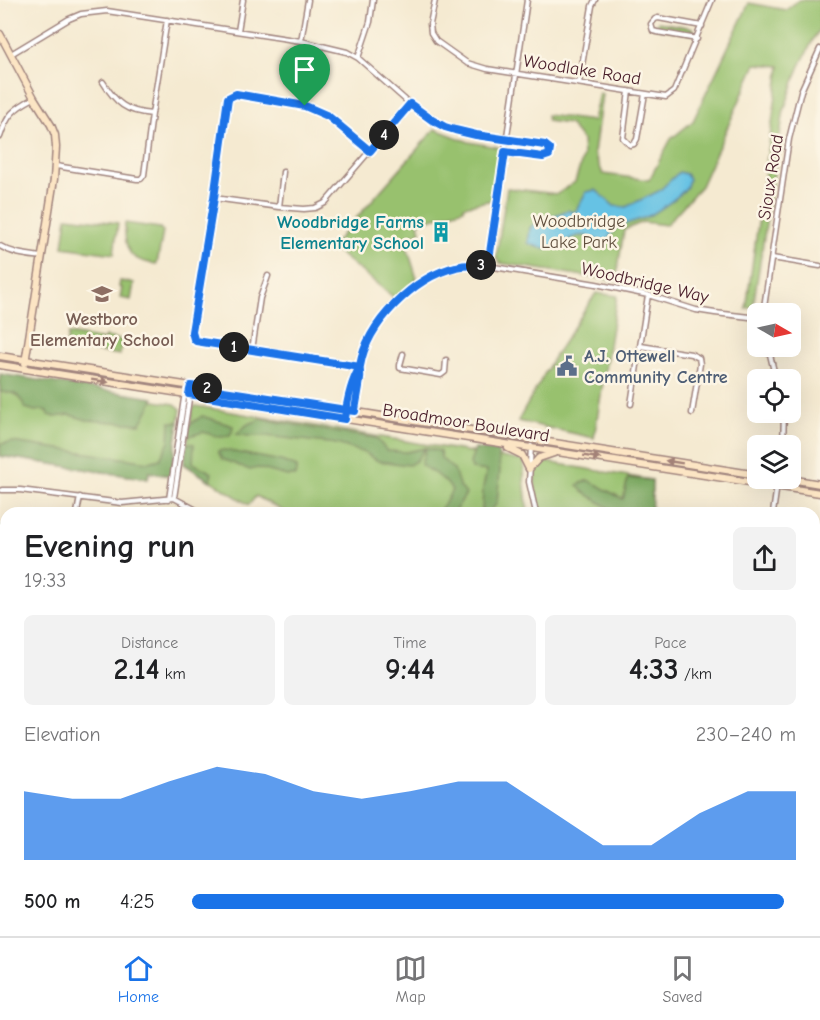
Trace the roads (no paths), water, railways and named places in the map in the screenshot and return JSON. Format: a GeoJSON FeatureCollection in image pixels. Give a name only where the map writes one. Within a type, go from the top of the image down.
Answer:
{"type":"FeatureCollection","features":[{"type":"Feature","properties":{"kind":"main road"},"geometry":{"type":"LineString","coordinates":[[0,34],[55,135],[56,166],[24,369]]}},
{"type":"Feature","properties":{"kind":"main road","name":"Broadmoor Boulevard"},"geometry":{"type":"LineString","coordinates":[[0,356],[747,473]]}},
{"type":"Feature","properties":{"kind":"main road","name":"Broadmoor Boulevard"},"geometry":{"type":"LineString","coordinates":[[0,365],[747,482]]}},
{"type":"Feature","properties":{"kind":"main road"},"geometry":{"type":"LineString","coordinates":[[496,443],[522,455],[529,469],[539,458],[557,452]]}},
{"type":"Feature","properties":{"kind":"main road"},"geometry":{"type":"LineString","coordinates":[[801,480],[817,483]]}},
{"type":"Feature","properties":{"kind":"main road"},"geometry":{"type":"LineString","coordinates":[[801,481],[817,483]]}},
{"type":"Feature","properties":{"kind":"main road","name":"Broadmoor Boulevard"},"geometry":{"type":"LineString","coordinates":[[791,489],[820,493]]}},
{"type":"Feature","properties":{"kind":"street"},"geometry":{"type":"LineString","coordinates":[[238,31],[243,0]]}},
{"type":"Feature","properties":{"kind":"street"},"geometry":{"type":"LineString","coordinates":[[301,41],[308,0]]}},
{"type":"Feature","properties":{"kind":"street"},"geometry":{"type":"LineString","coordinates":[[358,58],[370,22],[374,0]]}},
{"type":"Feature","properties":{"kind":"street","name":"Woodlake Road"},"geometry":{"type":"LineString","coordinates":[[435,0],[430,24],[431,33],[436,41],[467,63],[487,69],[666,97],[674,91],[712,0]]}},
{"type":"Feature","properties":{"kind":"street"},"geometry":{"type":"LineString","coordinates":[[488,266],[527,0]]}},
{"type":"Feature","properties":{"kind":"street"},"geometry":{"type":"LineString","coordinates":[[579,83],[592,6],[595,0]]}},
{"type":"Feature","properties":{"kind":"street"},"geometry":{"type":"LineString","coordinates":[[11,54],[69,19],[81,14],[107,11],[301,41],[346,52],[358,58],[410,104],[445,127],[476,135],[545,145],[550,149],[549,155],[543,157],[505,152]]}},
{"type":"Feature","properties":{"kind":"street"},"geometry":{"type":"LineString","coordinates":[[697,39],[653,31],[651,24],[658,18],[702,26]]}},
{"type":"Feature","properties":{"kind":"street"},"geometry":{"type":"LineString","coordinates":[[56,166],[141,178],[144,175],[167,20]]}},
{"type":"Feature","properties":{"kind":"street","name":"Sioux Road"},"geometry":{"type":"LineString","coordinates":[[766,303],[789,139],[801,92],[820,49]]}},
{"type":"Feature","properties":{"kind":"street"},"geometry":{"type":"LineString","coordinates":[[103,82],[120,105],[129,110],[152,114]]}},
{"type":"Feature","properties":{"kind":"street"},"geometry":{"type":"LineString","coordinates":[[629,91],[623,138],[630,144],[634,144],[637,139],[645,94]]}},
{"type":"Feature","properties":{"kind":"street"},"geometry":{"type":"LineString","coordinates":[[360,367],[196,341],[192,332],[228,98],[236,94],[305,106],[328,116],[370,151]]}},
{"type":"Feature","properties":{"kind":"street"},"geometry":{"type":"LineString","coordinates":[[0,137],[4,123],[13,111],[34,98]]}},
{"type":"Feature","properties":{"kind":"street"},"geometry":{"type":"LineString","coordinates":[[214,198],[279,207],[315,208],[325,203],[410,104]]}},
{"type":"Feature","properties":{"kind":"street"},"geometry":{"type":"LineString","coordinates":[[279,207],[283,172]]}},
{"type":"Feature","properties":{"kind":"street"},"geometry":{"type":"LineString","coordinates":[[0,246],[18,254],[42,257]]}},
{"type":"Feature","properties":{"kind":"street"},"geometry":{"type":"LineString","coordinates":[[772,258],[820,266]]}},
{"type":"Feature","properties":{"kind":"street","name":"Woodbridge Way"},"geometry":{"type":"LineString","coordinates":[[345,419],[354,377],[378,325],[391,309],[411,291],[444,270],[466,265],[488,266],[648,295],[696,310],[747,317]]}},
{"type":"Feature","properties":{"kind":"street"},"geometry":{"type":"LineString","coordinates":[[252,350],[260,298],[268,276]]}},
{"type":"Feature","properties":{"kind":"street"},"geometry":{"type":"LineString","coordinates":[[631,404],[648,295]]}},
{"type":"Feature","properties":{"kind":"street"},"geometry":{"type":"LineString","coordinates":[[641,346],[691,354],[699,358],[692,413]]}},
{"type":"Feature","properties":{"kind":"street"},"geometry":{"type":"LineString","coordinates":[[404,354],[400,368],[441,375],[445,372],[446,360]]}},
{"type":"Feature","properties":{"kind":"street","name":"Woodbridge Way"},"geometry":{"type":"LineString","coordinates":[[353,420],[360,367]]}},
{"type":"Feature","properties":{"kind":"street"},"geometry":{"type":"LineString","coordinates":[[172,498],[189,386]]}},
{"type":"Feature","properties":{"kind":"street"},"geometry":{"type":"LineString","coordinates":[[532,439],[529,482],[535,507]]}},
{"type":"Feature","properties":{"kind":"street"},"geometry":{"type":"LineString","coordinates":[[774,507],[777,489]]}},
{"type":"Feature","properties":{"kind":"street"},"geometry":{"type":"LineString","coordinates":[[2,490],[20,490],[122,503],[172,498],[190,507]]}},
{"type":"Feature","properties":{"kind":"street"},"geometry":{"type":"LineString","coordinates":[[78,507],[80,497]]}},
{"type":"Feature","properties":{"kind":"water"},"geometry":{"type":"Polygon","coordinates":[[[679,172],[686,174],[689,179],[683,192],[654,213],[616,228],[606,241],[581,236],[548,248],[528,243],[530,228],[536,223],[568,210],[576,211],[586,192],[596,190],[614,206],[626,207],[659,191],[679,172]]]}},
{"type":"Feature","properties":{"kind":"place","name":"Woodbridge Farms Elementary School"},"geometry":{"type":"Point","coordinates":[441,232]}},
{"type":"Feature","properties":{"kind":"place","name":"Westboro Elementary School"},"geometry":{"type":"Point","coordinates":[102,294]}},
{"type":"Feature","properties":{"kind":"place","name":"A.J. Ottewell Community Centre"},"geometry":{"type":"Point","coordinates":[567,366]}},
{"type":"Feature","properties":{"kind":"park label","name":"Woodbridge Lake Park"},"geometry":{"type":"Point","coordinates":[579,231]}}]}
